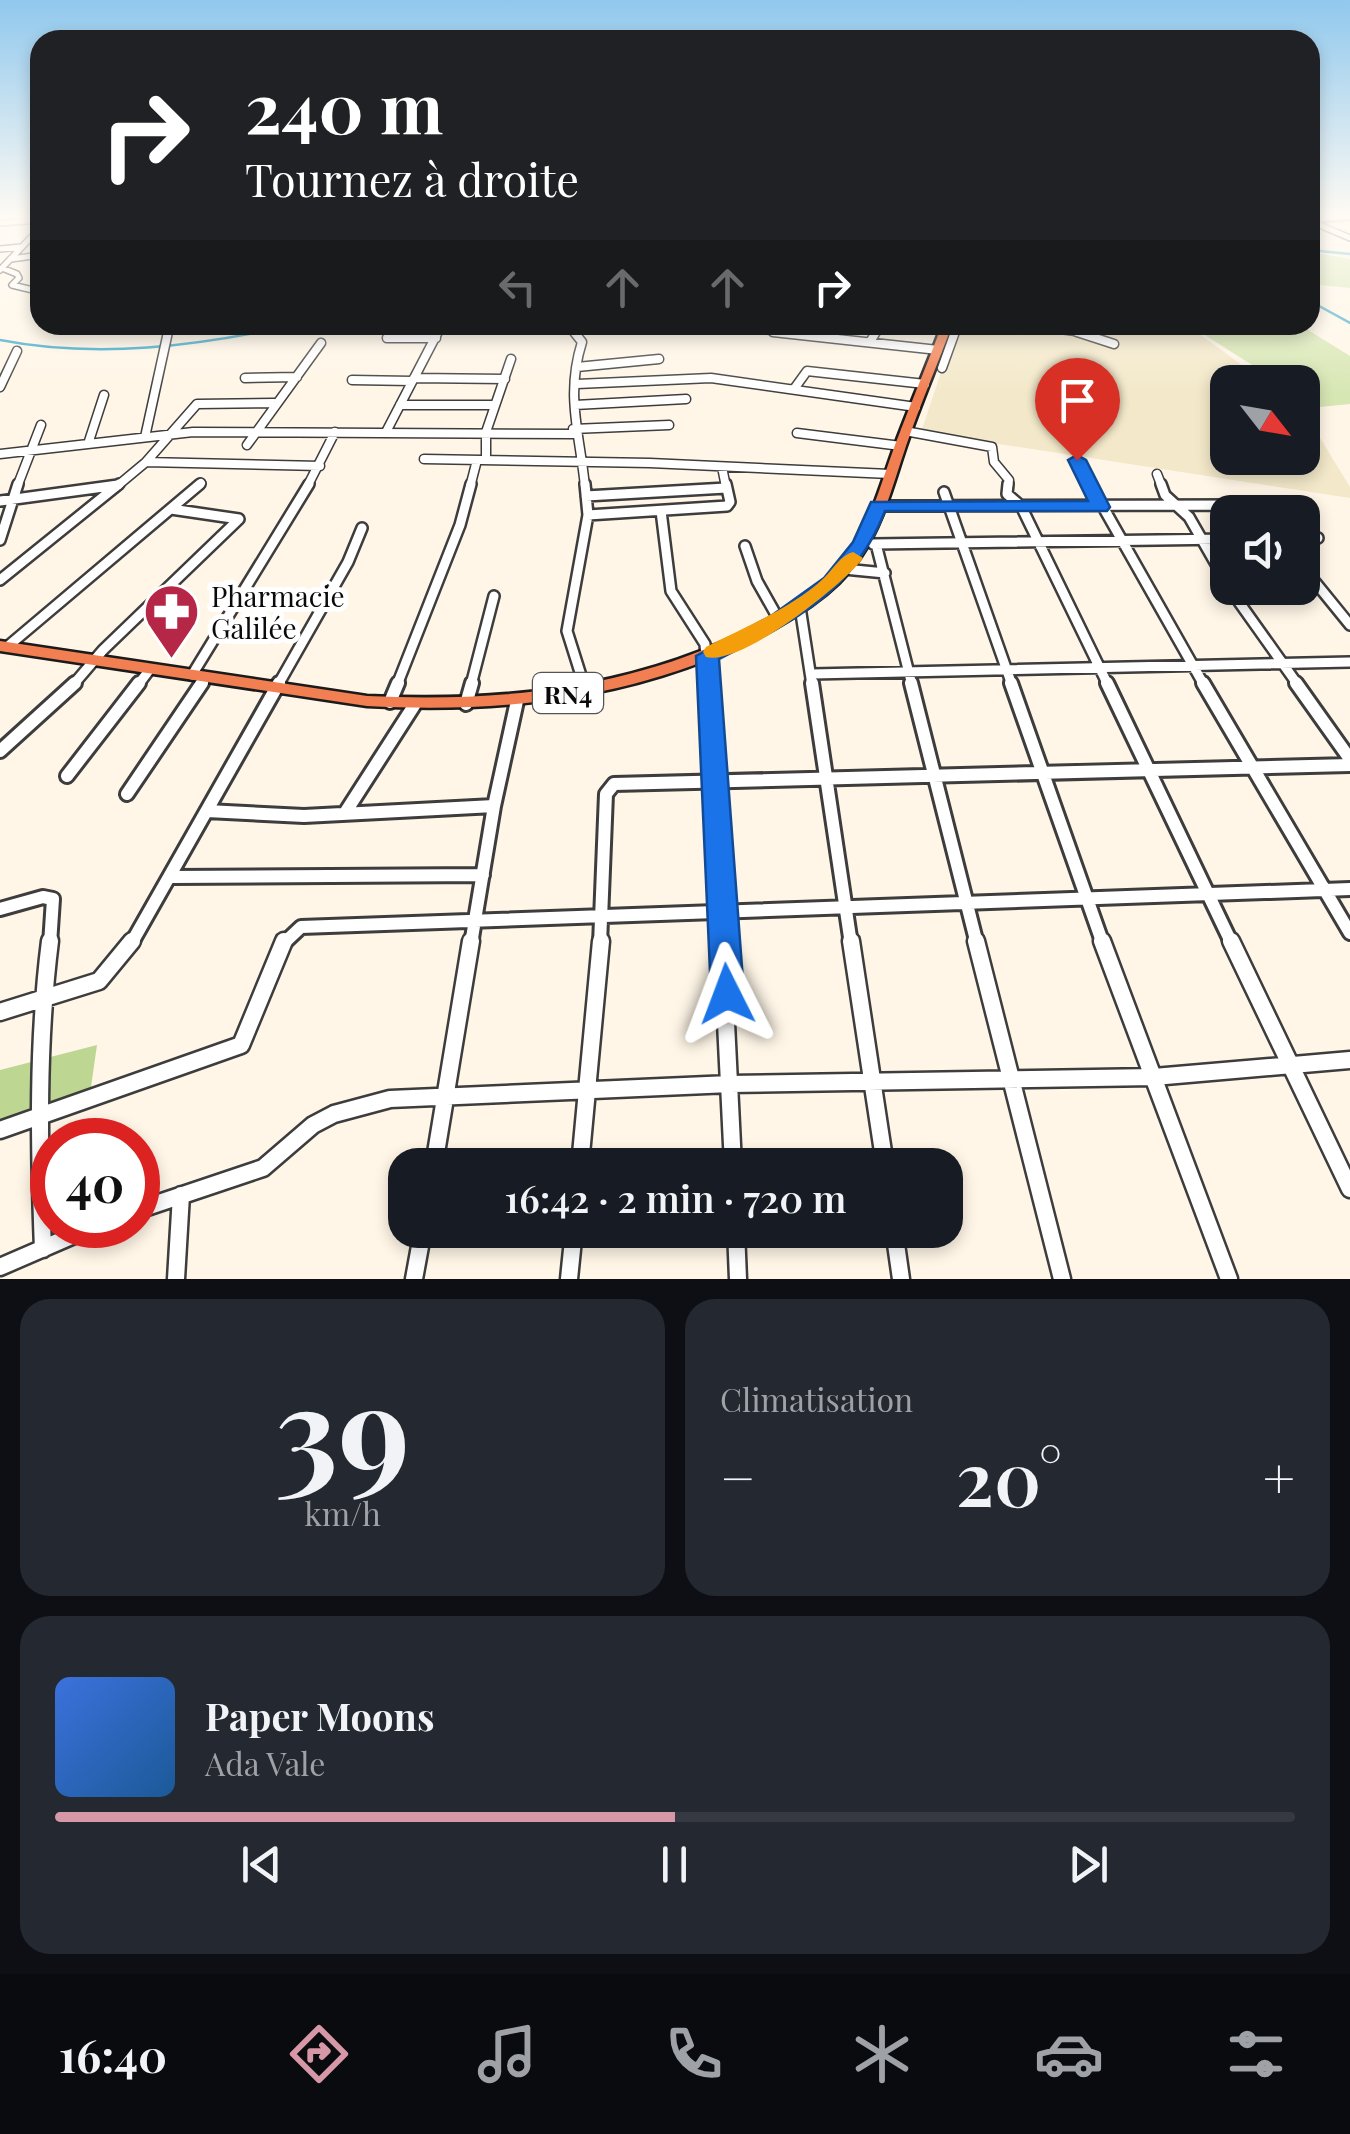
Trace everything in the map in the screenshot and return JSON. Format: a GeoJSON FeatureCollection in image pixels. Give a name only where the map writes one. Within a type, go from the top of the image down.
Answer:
{"type":"FeatureCollection","features":[{"type":"Feature","properties":{"kind":"highway","name":"RN4"},"geometry":{"type":"LineString","coordinates":[[4,647],[276,688],[415,704],[517,701],[653,674],[707,656],[779,620],[800,607],[869,544],[878,506],[946,335]]}},
{"type":"Feature","properties":{"kind":"street"},"geometry":{"type":"LineString","coordinates":[[18,276],[12,284],[30,290]]}},
{"type":"Feature","properties":{"kind":"street"},"geometry":{"type":"LineString","coordinates":[[145,437],[168,335]]}},
{"type":"Feature","properties":{"kind":"street"},"geometry":{"type":"LineString","coordinates":[[386,432],[437,335]]}},
{"type":"Feature","properties":{"kind":"street"},"geometry":{"type":"LineString","coordinates":[[576,335],[582,342],[574,432],[583,462],[588,516],[567,631],[586,690]]}},
{"type":"Feature","properties":{"kind":"street"},"geometry":{"type":"LineString","coordinates":[[818,335],[938,350]]}},
{"type":"Feature","properties":{"kind":"street"},"geometry":{"type":"LineString","coordinates":[[870,342],[874,335]]}},
{"type":"Feature","properties":{"kind":"street"},"geometry":{"type":"LineString","coordinates":[[942,368],[950,335]]}},
{"type":"Feature","properties":{"kind":"street"},"geometry":{"type":"LineString","coordinates":[[1088,335],[1114,344]]}},
{"type":"Feature","properties":{"kind":"street"},"geometry":{"type":"LineString","coordinates":[[387,338],[436,338]]}},
{"type":"Feature","properties":{"kind":"street"},"geometry":{"type":"LineString","coordinates":[[247,444],[321,343]]}},
{"type":"Feature","properties":{"kind":"street"},"geometry":{"type":"LineString","coordinates":[[0,387],[17,351]]}},
{"type":"Feature","properties":{"kind":"street"},"geometry":{"type":"LineString","coordinates":[[390,702],[460,526],[482,460],[486,432],[512,359]]}},
{"type":"Feature","properties":{"kind":"street"},"geometry":{"type":"LineString","coordinates":[[577,367],[659,360]]}},
{"type":"Feature","properties":{"kind":"street"},"geometry":{"type":"LineString","coordinates":[[794,389],[807,372],[925,384]]}},
{"type":"Feature","properties":{"kind":"street"},"geometry":{"type":"LineString","coordinates":[[245,378],[297,378]]}},
{"type":"Feature","properties":{"kind":"street"},"geometry":{"type":"LineString","coordinates":[[577,384],[712,378],[916,407]]}},
{"type":"Feature","properties":{"kind":"street"},"geometry":{"type":"LineString","coordinates":[[352,380],[505,379]]}},
{"type":"Feature","properties":{"kind":"street"},"geometry":{"type":"LineString","coordinates":[[88,441],[104,395]]}},
{"type":"Feature","properties":{"kind":"street"},"geometry":{"type":"LineString","coordinates":[[575,406],[686,399]]}},
{"type":"Feature","properties":{"kind":"street"},"geometry":{"type":"LineString","coordinates":[[0,580],[146,462],[200,402],[274,403]]}},
{"type":"Feature","properties":{"kind":"street"},"geometry":{"type":"LineString","coordinates":[[400,405],[496,405]]}},
{"type":"Feature","properties":{"kind":"street"},"geometry":{"type":"LineString","coordinates":[[0,540],[28,451],[41,425]]}},
{"type":"Feature","properties":{"kind":"street"},"geometry":{"type":"LineString","coordinates":[[0,454],[88,441],[168,435],[574,432],[669,425]]}},
{"type":"Feature","properties":{"kind":"street"},"geometry":{"type":"LineString","coordinates":[[127,794],[320,466],[335,432]]}},
{"type":"Feature","properties":{"kind":"street"},"geometry":{"type":"LineString","coordinates":[[796,433],[990,445],[994,462],[1009,480],[1006,494],[1021,506],[1038,540],[1350,1190]]}},
{"type":"Feature","properties":{"kind":"street"},"geometry":{"type":"LineString","coordinates":[[424,459],[890,474]]}},
{"type":"Feature","properties":{"kind":"street"},"geometry":{"type":"LineString","coordinates":[[1077,460],[1100,507],[1350,933]]}},
{"type":"Feature","properties":{"kind":"street"},"geometry":{"type":"LineString","coordinates":[[146,462],[320,466]]}},
{"type":"Feature","properties":{"kind":"street"},"geometry":{"type":"LineString","coordinates":[[588,516],[727,506],[730,502],[722,467]]}},
{"type":"Feature","properties":{"kind":"street"},"geometry":{"type":"LineString","coordinates":[[1157,474],[1165,495],[1178,506],[1210,556]]}},
{"type":"Feature","properties":{"kind":"street"},"geometry":{"type":"LineString","coordinates":[[4,647],[201,483]]}},
{"type":"Feature","properties":{"kind":"street"},"geometry":{"type":"LineString","coordinates":[[0,501],[120,484]]}},
{"type":"Feature","properties":{"kind":"street"},"geometry":{"type":"LineString","coordinates":[[586,496],[726,488]]}},
{"type":"Feature","properties":{"kind":"street"},"geometry":{"type":"LineString","coordinates":[[944,492],[1086,898],[1230,1279]]}},
{"type":"Feature","properties":{"kind":"street"},"geometry":{"type":"LineString","coordinates":[[878,506],[1210,506]]}},
{"type":"Feature","properties":{"kind":"street"},"geometry":{"type":"LineString","coordinates":[[0,751],[239,518],[171,509]]}},
{"type":"Feature","properties":{"kind":"street"},"geometry":{"type":"LineString","coordinates":[[661,511],[672,592],[705,644],[707,656],[732,1148]]}},
{"type":"Feature","properties":{"kind":"street"},"geometry":{"type":"LineString","coordinates":[[0,1012],[92,984],[108,975],[138,935],[348,562],[362,528]]}},
{"type":"Feature","properties":{"kind":"street"},"geometry":{"type":"LineString","coordinates":[[1062,1279],[933,775],[911,671],[885,573],[869,544],[1210,539]]}},
{"type":"Feature","properties":{"kind":"street"},"geometry":{"type":"LineString","coordinates":[[746,546],[756,580],[779,620]]}},
{"type":"Feature","properties":{"kind":"street"},"geometry":{"type":"LineString","coordinates":[[844,569],[885,573]]}},
{"type":"Feature","properties":{"kind":"street"},"geometry":{"type":"LineString","coordinates":[[1320,588],[1350,625]]}},
{"type":"Feature","properties":{"kind":"street"},"geometry":{"type":"LineString","coordinates":[[466,704],[494,596]]}},
{"type":"Feature","properties":{"kind":"street"},"geometry":{"type":"LineString","coordinates":[[1241,605],[1350,762]]}},
{"type":"Feature","properties":{"kind":"street"},"geometry":{"type":"LineString","coordinates":[[800,607],[883,1148]]}},
{"type":"Feature","properties":{"kind":"street"},"geometry":{"type":"LineString","coordinates":[[812,674],[1194,669],[1350,662]]}},
{"type":"Feature","properties":{"kind":"street"},"geometry":{"type":"LineString","coordinates":[[66,776],[150,668]]}},
{"type":"Feature","properties":{"kind":"street"},"geometry":{"type":"LineString","coordinates":[[437,1148],[494,806],[517,701]]}},
{"type":"Feature","properties":{"kind":"street"},"geometry":{"type":"LineString","coordinates":[[345,813],[415,704]]}},
{"type":"Feature","properties":{"kind":"street"},"geometry":{"type":"LineString","coordinates":[[582,1148],[604,915],[607,788],[614,784],[1350,762]]}},
{"type":"Feature","properties":{"kind":"street"},"geometry":{"type":"LineString","coordinates":[[207,812],[304,816],[494,806]]}},
{"type":"Feature","properties":{"kind":"street"},"geometry":{"type":"LineString","coordinates":[[172,876],[483,875]]}},
{"type":"Feature","properties":{"kind":"street"},"geometry":{"type":"LineString","coordinates":[[0,1130],[241,1045],[292,930],[308,926],[1350,889]]}},
{"type":"Feature","properties":{"kind":"street"},"geometry":{"type":"LineString","coordinates":[[0,910],[52,898],[38,1116],[44,1249],[0,1267]]}},
{"type":"Feature","properties":{"kind":"street"},"geometry":{"type":"LineString","coordinates":[[160,1202],[263,1168],[294,1137],[334,1114],[390,1099],[587,1088],[1154,1077],[1350,1060]]}},
{"type":"Feature","properties":{"kind":"street"},"geometry":{"type":"LineString","coordinates":[[176,1279],[181,1195]]}},
{"type":"Feature","properties":{"kind":"street"},"geometry":{"type":"LineString","coordinates":[[414,1279],[420,1248]]}},
{"type":"Feature","properties":{"kind":"street"},"geometry":{"type":"LineString","coordinates":[[570,1279],[573,1248]]}},
{"type":"Feature","properties":{"kind":"street"},"geometry":{"type":"LineString","coordinates":[[737,1248],[738,1279]]}},
{"type":"Feature","properties":{"kind":"street"},"geometry":{"type":"LineString","coordinates":[[896,1248],[900,1279]]}},
{"type":"Feature","properties":{"kind":"shaded area"},"geometry":{"type":"Polygon","coordinates":[[[954,335],[1201,335],[1242,365],[1210,365],[1210,475],[1320,475],[1320,438],[1350,487],[1350,498],[921,432],[954,335]]]}},
{"type":"Feature","properties":{"kind":"green space"},"geometry":{"type":"Polygon","coordinates":[[[1320,276],[1350,276],[1350,288],[1320,285],[1320,276]]]}},
{"type":"Feature","properties":{"kind":"green space"},"geometry":{"type":"Polygon","coordinates":[[[1205,335],[1316,335],[1350,356],[1350,404],[1320,407],[1320,365],[1252,365],[1205,335]]]}},
{"type":"Feature","properties":{"kind":"green space"},"geometry":{"type":"Polygon","coordinates":[[[97,1045],[91,1087],[0,1123],[0,1070],[97,1045]]]}},
{"type":"Feature","properties":{"kind":"waterway"},"geometry":{"type":"LineString","coordinates":[[1320,306],[1350,323]]}},
{"type":"Feature","properties":{"kind":"waterway"},"geometry":{"type":"LineString","coordinates":[[0,340],[111,349],[242,335]]}},
{"type":"Feature","properties":{"kind":"slow traffic"},"geometry":{"type":"LineString","coordinates":[[715,652],[800,607],[832,582],[853,558]]}},
{"type":"Feature","properties":{"kind":"place","name":"Pharmacie Galilée"},"geometry":{"type":"Point","coordinates":[172,660]}},
{"type":"Feature","properties":{"kind":"route"},"geometry":{"type":"LineString","coordinates":[[727,994],[707,656],[779,620],[832,582],[862,544],[878,506],[1100,507],[1077,460]]}}]}
